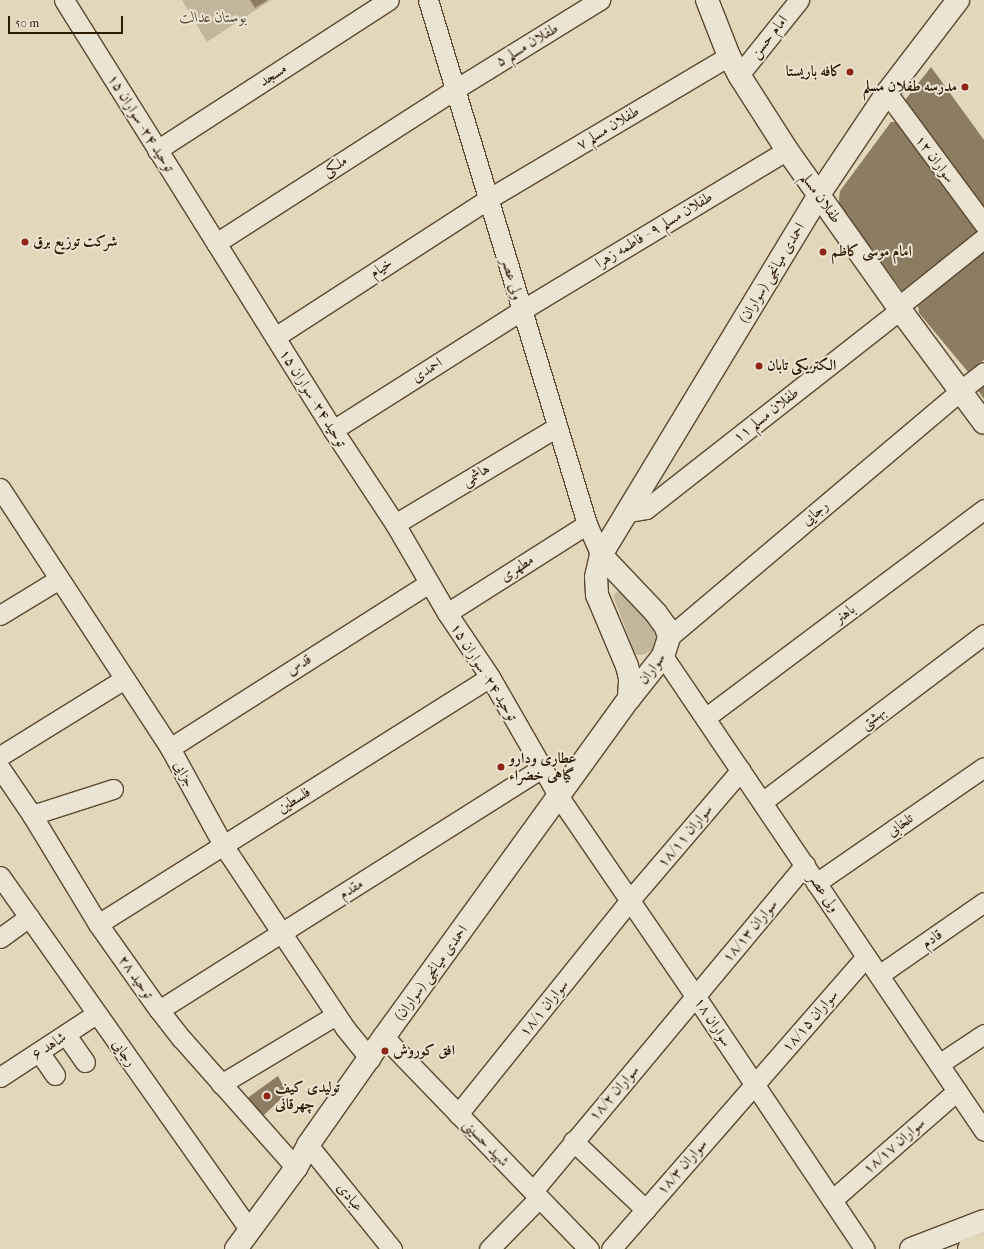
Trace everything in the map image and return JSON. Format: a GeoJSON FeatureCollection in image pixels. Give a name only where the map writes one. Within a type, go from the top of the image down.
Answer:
{"type":"FeatureCollection","features":[{"type":"Feature","properties":{"kind":"main road"},"geometry":{"type":"LineString","coordinates":[[969,1249],[984,1244]]}},
{"type":"Feature","properties":{"kind":"street","name":"توحید ۲۴- سواران ۱۵"},"geometry":{"type":"LineString","coordinates":[[64,0],[333,430],[395,524],[447,613],[490,677],[559,797]]}},
{"type":"Feature","properties":{"kind":"street","name":"مسجد"},"geometry":{"type":"LineString","coordinates":[[157,150],[389,0]]}},
{"type":"Feature","properties":{"kind":"street","name":"ولی عصر"},"geometry":{"type":"LineString","coordinates":[[428,0],[454,90],[587,524],[601,555]]}},
{"type":"Feature","properties":{"kind":"street","name":"طفلان مسلم ۵"},"geometry":{"type":"LineString","coordinates":[[454,90],[600,0]]}},
{"type":"Feature","properties":{"kind":"street","name":"طفلان مسلم"},"geometry":{"type":"LineString","coordinates":[[707,0],[729,56],[739,75],[787,150],[818,196],[984,423]]}},
{"type":"Feature","properties":{"kind":"street","name":"امام حسن"},"geometry":{"type":"LineString","coordinates":[[739,75],[799,0]]}},
{"type":"Feature","properties":{"kind":"street","name":"احمدی میانجی (سواران)"},"geometry":{"type":"LineString","coordinates":[[236,1249],[296,1168],[308,1145],[370,1059],[384,1037],[629,699],[630,678],[627,666],[597,595],[596,577],[601,555],[818,196],[887,93],[958,0]]}},
{"type":"Feature","properties":{"kind":"street","name":"طفلان مسلم ۷"},"geometry":{"type":"LineString","coordinates":[[488,199],[729,56]]}},
{"type":"Feature","properties":{"kind":"street","name":"ملکی"},"geometry":{"type":"LineString","coordinates":[[216,243],[454,90]]}},
{"type":"Feature","properties":{"kind":"street","name":"سواران ۱۲"},"geometry":{"type":"LineString","coordinates":[[887,93],[984,224]]}},
{"type":"Feature","properties":{"kind":"street","name":"طفلان مسلم ۹ - فاطمه زهرا"},"geometry":{"type":"LineString","coordinates":[[522,310],[787,150]]}},
{"type":"Feature","properties":{"kind":"street","name":"خیام"},"geometry":{"type":"LineString","coordinates":[[275,337],[488,199]]}},
{"type":"Feature","properties":{"kind":"street","name":"طفلان مسلم ۱۱"},"geometry":{"type":"LineString","coordinates":[[628,512],[646,509],[899,308],[984,238]]}},
{"type":"Feature","properties":{"kind":"street","name":"احمدی"},"geometry":{"type":"LineString","coordinates":[[333,430],[522,310]]}},
{"type":"Feature","properties":{"kind":"street","name":"رجایی"},"geometry":{"type":"LineString","coordinates":[[666,646],[961,390],[984,372]]}},
{"type":"Feature","properties":{"kind":"street","name":"هاشمی"},"geometry":{"type":"LineString","coordinates":[[395,524],[557,427]]}},
{"type":"Feature","properties":{"kind":"street","name":"جزایی"},"geometry":{"type":"LineString","coordinates":[[0,488],[170,748],[223,845],[280,934],[336,1015],[370,1059]]}},
{"type":"Feature","properties":{"kind":"street","name":"باهنر"},"geometry":{"type":"LineString","coordinates":[[705,718],[984,509]]}},
{"type":"Feature","properties":{"kind":"street","name":"مطهری"},"geometry":{"type":"LineString","coordinates":[[447,613],[587,524]]}},
{"type":"Feature","properties":{"kind":"street"},"geometry":{"type":"LineString","coordinates":[[601,555],[656,613],[666,627],[666,646]]}},
{"type":"Feature","properties":{"kind":"street"},"geometry":{"type":"LineString","coordinates":[[0,615],[59,580]]}},
{"type":"Feature","properties":{"kind":"street","name":"قدس"},"geometry":{"type":"LineString","coordinates":[[170,748],[429,583]]}},
{"type":"Feature","properties":{"kind":"street","name":"بهشتی"},"geometry":{"type":"LineString","coordinates":[[762,802],[984,634]]}},
{"type":"Feature","properties":{"kind":"street","name":"ولی عصر"},"geometry":{"type":"LineString","coordinates":[[666,646],[705,718],[984,1131]]}},
{"type":"Feature","properties":{"kind":"street","name":"سواران"},"geometry":{"type":"LineString","coordinates":[[629,699],[666,646]]}},
{"type":"Feature","properties":{"kind":"street","name":"فلسطین"},"geometry":{"type":"LineString","coordinates":[[98,924],[490,677]]}},
{"type":"Feature","properties":{"kind":"street"},"geometry":{"type":"LineString","coordinates":[[0,756],[124,679]]}},
{"type":"Feature","properties":{"kind":"street","name":"تلخابی"},"geometry":{"type":"LineString","coordinates":[[816,883],[984,767]]}},
{"type":"Feature","properties":{"kind":"street","name":"توحید ۲۸"},"geometry":{"type":"LineString","coordinates":[[0,768],[32,815],[98,924],[159,1010],[221,1084],[296,1168]]}},
{"type":"Feature","properties":{"kind":"street","name":"مقدم"},"geometry":{"type":"LineString","coordinates":[[159,1010],[542,768]]}},
{"type":"Feature","properties":{"kind":"street","name":"سواران ۱۸/۱۱"},"geometry":{"type":"LineString","coordinates":[[629,901],[741,770]]}},
{"type":"Feature","properties":{"kind":"street"},"geometry":{"type":"LineString","coordinates":[[32,815],[113,789]]}},
{"type":"Feature","properties":{"kind":"street","name":"سواران ۱۸"},"geometry":{"type":"LineString","coordinates":[[559,797],[696,997],[753,1085],[865,1249]]}},
{"type":"Feature","properties":{"kind":"street","name":"سواران ۱۸/۱۳"},"geometry":{"type":"LineString","coordinates":[[696,997],[805,865]]}},
{"type":"Feature","properties":{"kind":"street","name":"رجایی"},"geometry":{"type":"LineString","coordinates":[[0,876],[249,1230]]}},
{"type":"Feature","properties":{"kind":"street","name":"سواران ۱۸/۱"},"geometry":{"type":"LineString","coordinates":[[458,1114],[629,901]]}},
{"type":"Feature","properties":{"kind":"street","name":"قادم"},"geometry":{"type":"LineString","coordinates":[[879,975],[984,902]]}},
{"type":"Feature","properties":{"kind":"street"},"geometry":{"type":"LineString","coordinates":[[0,938],[29,917]]}},
{"type":"Feature","properties":{"kind":"street","name":"سواران ۱۸/۱۵"},"geometry":{"type":"LineString","coordinates":[[753,1085],[866,957]]}},
{"type":"Feature","properties":{"kind":"street","name":"سواران ۱۸/۲"},"geometry":{"type":"LineString","coordinates":[[488,1249],[536,1194],[573,1141],[696,997]]}},
{"type":"Feature","properties":{"kind":"street","name":"شاهد ۶"},"geometry":{"type":"LineString","coordinates":[[0,1077],[96,1014]]}},
{"type":"Feature","properties":{"kind":"street"},"geometry":{"type":"LineString","coordinates":[[221,1084],[336,1015]]}},
{"type":"Feature","properties":{"kind":"street"},"geometry":{"type":"LineString","coordinates":[[939,1064],[984,1034]]}},
{"type":"Feature","properties":{"kind":"street"},"geometry":{"type":"LineString","coordinates":[[66,1035],[85,1062]]}},
{"type":"Feature","properties":{"kind":"street","name":"شهید حسینی"},"geometry":{"type":"LineString","coordinates":[[384,1037],[589,1249]]}},
{"type":"Feature","properties":{"kind":"street"},"geometry":{"type":"LineString","coordinates":[[39,1052],[55,1075]]}},
{"type":"Feature","properties":{"kind":"street","name":"سواران ۱۸/۳"},"geometry":{"type":"LineString","coordinates":[[611,1249],[753,1085]]}},
{"type":"Feature","properties":{"kind":"street","name":"سواران ۱۸/۱۷"},"geometry":{"type":"LineString","coordinates":[[832,1200],[957,1091]]}},
{"type":"Feature","properties":{"kind":"street"},"geometry":{"type":"LineString","coordinates":[[573,1141],[646,1210]]}},
{"type":"Feature","properties":{"kind":"street","name":"عبادی"},"geometry":{"type":"LineString","coordinates":[[308,1145],[392,1249]]}},
{"type":"Feature","properties":{"kind":"street"},"geometry":{"type":"LineString","coordinates":[[911,1249],[984,1221]]}},
{"type":"Feature","properties":{"kind":"green space","name":"بوستان عدالت"},"geometry":{"type":"Polygon","coordinates":[[[182,0],[271,0],[207,42],[182,0]]]}},
{"type":"Feature","properties":{"kind":"green space"},"geometry":{"type":"Polygon","coordinates":[[[618,591],[624,592],[659,637],[654,649],[645,654],[635,654],[615,601],[614,595],[618,591]]]}},
{"type":"Feature","properties":{"kind":"building"},"geometry":{"type":"Polygon","coordinates":[[[250,0],[268,0],[255,8],[250,0]]]}},
{"type":"Feature","properties":{"kind":"building"},"geometry":{"type":"Polygon","coordinates":[[[931,67],[984,140],[984,219],[902,104],[931,67]]]}},
{"type":"Feature","properties":{"kind":"building"},"geometry":{"type":"Polygon","coordinates":[[[891,122],[900,122],[981,229],[903,292],[839,205],[840,191],[891,122]]]}},
{"type":"Feature","properties":{"kind":"building"},"geometry":{"type":"Polygon","coordinates":[[[984,247],[984,360],[968,372],[919,313],[918,305],[921,297],[984,247]]]}},
{"type":"Feature","properties":{"kind":"building"},"geometry":{"type":"Polygon","coordinates":[[[984,383],[984,399],[977,389],[984,383]]]}},
{"type":"Feature","properties":{"kind":"building","name":"تولیدی کیف چهرقانی"},"geometry":{"type":"Polygon","coordinates":[[[278,1076],[287,1093],[261,1118],[246,1099],[278,1076]]]}},
{"type":"Feature","properties":{"kind":"place","name":"کافه باریستا"},"geometry":{"type":"Point","coordinates":[850,72]}},
{"type":"Feature","properties":{"kind":"place","name":"مدرسه طفلان مسلم"},"geometry":{"type":"Point","coordinates":[965,87]}},
{"type":"Feature","properties":{"kind":"place","name":"شرکت توزیع برق"},"geometry":{"type":"Point","coordinates":[25,242]}},
{"type":"Feature","properties":{"kind":"place","name":"امام موسی کاظم"},"geometry":{"type":"Point","coordinates":[823,252]}},
{"type":"Feature","properties":{"kind":"place","name":"الکتریکی تابان"},"geometry":{"type":"Point","coordinates":[759,366]}},
{"type":"Feature","properties":{"kind":"place","name":"عطاری ودارو گیاهی خضراء"},"geometry":{"type":"Point","coordinates":[501,767]}},
{"type":"Feature","properties":{"kind":"place","name":"افق کوروش"},"geometry":{"type":"Point","coordinates":[385,1051]}},
{"type":"Feature","properties":{"kind":"place","name":"تولیدی کیف چهرقانی"},"geometry":{"type":"Point","coordinates":[267,1096]}}]}
